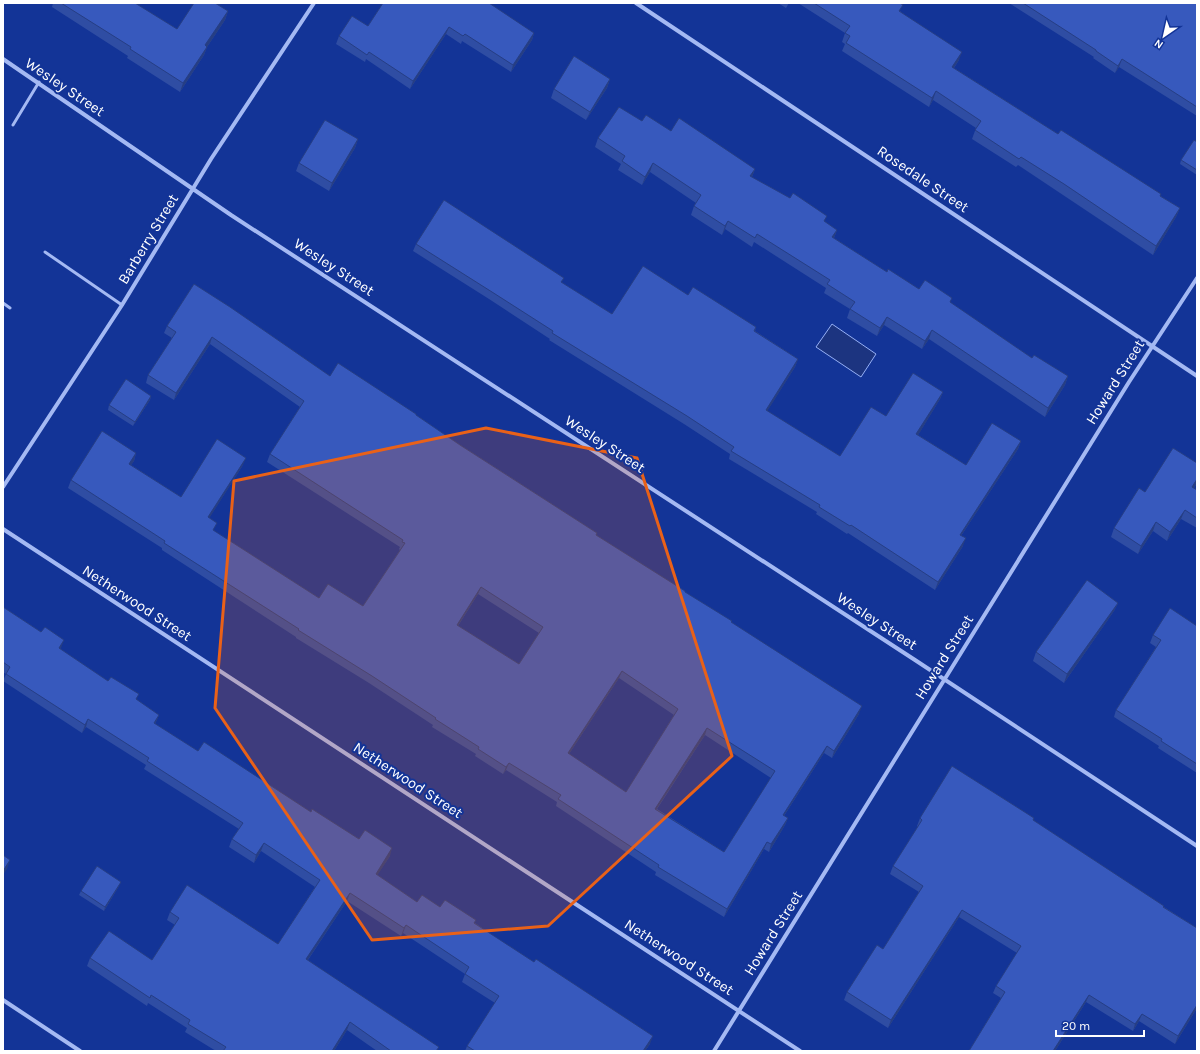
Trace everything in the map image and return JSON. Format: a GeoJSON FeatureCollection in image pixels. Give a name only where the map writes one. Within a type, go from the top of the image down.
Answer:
{"type":"FeatureCollection","features":[{"type":"Feature","properties":{"kind":"street","name":"Barberry Street"},"geometry":{"type":"LineString","coordinates":[[3,487],[122,305],[193,188],[314,3]]}},
{"type":"Feature","properties":{"kind":"street","name":"Rosedale Street"},"geometry":{"type":"LineString","coordinates":[[636,3],[1197,376]]}},
{"type":"Feature","properties":{"kind":"street","name":"Wesley Street"},"geometry":{"type":"LineString","coordinates":[[3,59],[39,82],[238,219],[1197,846]]}},
{"type":"Feature","properties":{"kind":"street","name":"Howard Street"},"geometry":{"type":"LineString","coordinates":[[714,1051],[1152,346],[1197,278]]}},
{"type":"Feature","properties":{"kind":"street","name":"Netherwood Street"},"geometry":{"type":"LineString","coordinates":[[3,529],[800,1051]]}},
{"type":"Feature","properties":{"kind":"street"},"geometry":{"type":"LineString","coordinates":[[3,1000],[80,1051]]}},
{"type":"Feature","properties":{"kind":"lane"},"geometry":{"type":"LineString","coordinates":[[13,125],[39,82]]}},
{"type":"Feature","properties":{"kind":"lane"},"geometry":{"type":"LineString","coordinates":[[45,252],[122,305]]}},
{"type":"Feature","properties":{"kind":"lane"},"geometry":{"type":"LineString","coordinates":[[3,303],[10,308]]}},
{"type":"Feature","properties":{"kind":"highlighted area"},"geometry":{"type":"Polygon","coordinates":[[[486,428],[637,458],[732,756],[548,926],[372,940],[215,708],[234,481],[486,428]]]}},
{"type":"Feature","properties":{"kind":"water"},"geometry":{"type":"Polygon","coordinates":[[[832,324],[876,354],[861,377],[816,347],[832,324]]]}},
{"type":"Feature","properties":{"kind":"building"},"geometry":{"type":"Polygon","coordinates":[[[61,3],[135,3],[177,29],[194,3],[215,3],[228,11],[205,45],[207,47],[183,83],[130,49],[131,47],[61,3]]]}},
{"type":"Feature","properties":{"kind":"building"},"geometry":{"type":"Polygon","coordinates":[[[383,3],[489,3],[534,33],[513,65],[465,34],[463,36],[449,27],[413,81],[369,52],[367,55],[339,36],[352,16],[368,26],[383,3]]]}},
{"type":"Feature","properties":{"kind":"building"},"geometry":{"type":"Polygon","coordinates":[[[814,3],[900,3],[903,5],[899,11],[962,52],[952,67],[1058,134],[1061,130],[1161,194],[1160,196],[1180,208],[1156,246],[1064,184],[1021,157],[1019,159],[975,130],[981,121],[936,91],[932,98],[846,43],[850,36],[845,33],[850,26],[814,3]]]}},
{"type":"Feature","properties":{"kind":"building"},"geometry":{"type":"Polygon","coordinates":[[[1023,3],[1197,3],[1197,107],[1122,59],[1118,66],[1023,3]]]}},
{"type":"Feature","properties":{"kind":"building"},"geometry":{"type":"Polygon","coordinates":[[[574,56],[610,79],[590,112],[554,89],[574,56]]]}},
{"type":"Feature","properties":{"kind":"building"},"geometry":{"type":"Polygon","coordinates":[[[619,107],[642,121],[646,115],[671,131],[679,118],[755,169],[750,176],[790,198],[793,193],[827,216],[824,221],[837,230],[832,237],[887,272],[888,269],[919,289],[925,280],[952,298],[950,302],[1032,358],[1034,355],[1068,376],[1048,408],[932,330],[925,341],[887,317],[880,328],[850,309],[855,302],[827,284],[830,280],[757,234],[755,238],[728,221],[725,226],[694,206],[701,195],[653,163],[645,177],[622,161],[625,156],[598,138],[619,107]]]}},
{"type":"Feature","properties":{"kind":"building"},"geometry":{"type":"Polygon","coordinates":[[[325,120],[358,139],[332,183],[299,163],[325,120]]]}},
{"type":"Feature","properties":{"kind":"building"},"geometry":{"type":"Polygon","coordinates":[[[1194,140],[1197,142],[1197,170],[1181,160],[1194,140]]]}},
{"type":"Feature","properties":{"kind":"building"},"geometry":{"type":"Polygon","coordinates":[[[444,200],[564,278],[561,282],[612,314],[643,266],[688,295],[693,287],[756,327],[754,331],[798,359],[766,410],[840,456],[871,407],[886,416],[913,373],[943,392],[916,434],[966,465],[992,423],[1021,441],[960,535],[966,538],[938,582],[851,525],[850,526],[819,507],[820,505],[731,451],[734,447],[687,416],[552,333],[553,331],[416,244],[444,200]]]}},
{"type":"Feature","properties":{"kind":"building"},"geometry":{"type":"Polygon","coordinates":[[[194,284],[330,376],[338,363],[460,445],[597,533],[596,535],[732,621],[731,622],[862,706],[834,751],[827,746],[783,815],[788,818],[771,844],[767,842],[727,909],[658,867],[659,865],[558,799],[561,795],[509,763],[506,767],[478,749],[479,747],[435,719],[436,718],[164,543],[165,541],[71,480],[102,431],[136,453],[129,464],[181,497],[217,439],[246,458],[208,517],[217,523],[213,530],[319,598],[328,584],[363,606],[405,543],[402,542],[403,540],[270,454],[304,401],[212,337],[176,393],[148,375],[176,332],[167,326],[194,284]],[[481,587],[457,625],[519,664],[543,627],[481,587]],[[622,671],[568,753],[626,792],[678,709],[622,671]],[[707,728],[655,809],[724,852],[775,771],[707,728]]]}},
{"type":"Feature","properties":{"kind":"building"},"geometry":{"type":"Polygon","coordinates":[[[126,379],[151,396],[135,422],[109,405],[126,379]]]}},
{"type":"Feature","properties":{"kind":"building"},"geometry":{"type":"Polygon","coordinates":[[[1173,448],[1197,463],[1197,479],[1192,487],[1197,490],[1197,518],[1185,510],[1170,532],[1156,522],[1141,546],[1114,528],[1139,488],[1145,492],[1173,448]]]}},
{"type":"Feature","properties":{"kind":"building"},"geometry":{"type":"Polygon","coordinates":[[[1087,580],[1118,603],[1067,674],[1036,652],[1087,580]]]}},
{"type":"Feature","properties":{"kind":"building"},"geometry":{"type":"Polygon","coordinates":[[[3,607],[41,632],[45,627],[64,640],[59,648],[108,681],[111,677],[139,694],[136,699],[159,715],[154,723],[198,751],[204,742],[311,812],[312,809],[359,839],[365,830],[392,848],[376,874],[417,902],[422,895],[440,907],[445,900],[476,920],[474,923],[534,962],[536,959],[653,1036],[643,1051],[475,1051],[467,1046],[499,996],[465,974],[469,967],[406,925],[404,928],[350,893],[306,959],[439,1047],[436,1051],[391,1051],[350,1022],[332,1051],[223,1051],[226,1047],[188,1024],[190,1020],[151,995],[150,998],[90,958],[109,931],[152,960],[179,918],[170,912],[187,885],[278,944],[320,880],[264,843],[256,855],[232,839],[243,823],[147,761],[149,758],[88,719],[85,725],[6,674],[10,667],[3,662],[3,607]]]}},
{"type":"Feature","properties":{"kind":"building"},"geometry":{"type":"Polygon","coordinates":[[[1170,608],[1197,626],[1197,764],[1161,741],[1162,739],[1116,710],[1161,640],[1153,635],[1170,608]]]}},
{"type":"Feature","properties":{"kind":"building"},"geometry":{"type":"Polygon","coordinates":[[[952,766],[1034,818],[1033,820],[1197,928],[1197,1005],[1178,1036],[1142,1014],[1135,1024],[1089,995],[1053,1051],[969,1051],[1005,992],[996,986],[1021,946],[962,910],[891,1020],[847,992],[877,945],[883,949],[923,886],[893,866],[922,820],[920,818],[952,766]]]}},
{"type":"Feature","properties":{"kind":"building"},"geometry":{"type":"Polygon","coordinates":[[[3,855],[10,860],[3,871],[3,855]]]}},
{"type":"Feature","properties":{"kind":"building"},"geometry":{"type":"Polygon","coordinates":[[[97,866],[121,882],[105,907],[81,891],[97,866]]]}}]}
